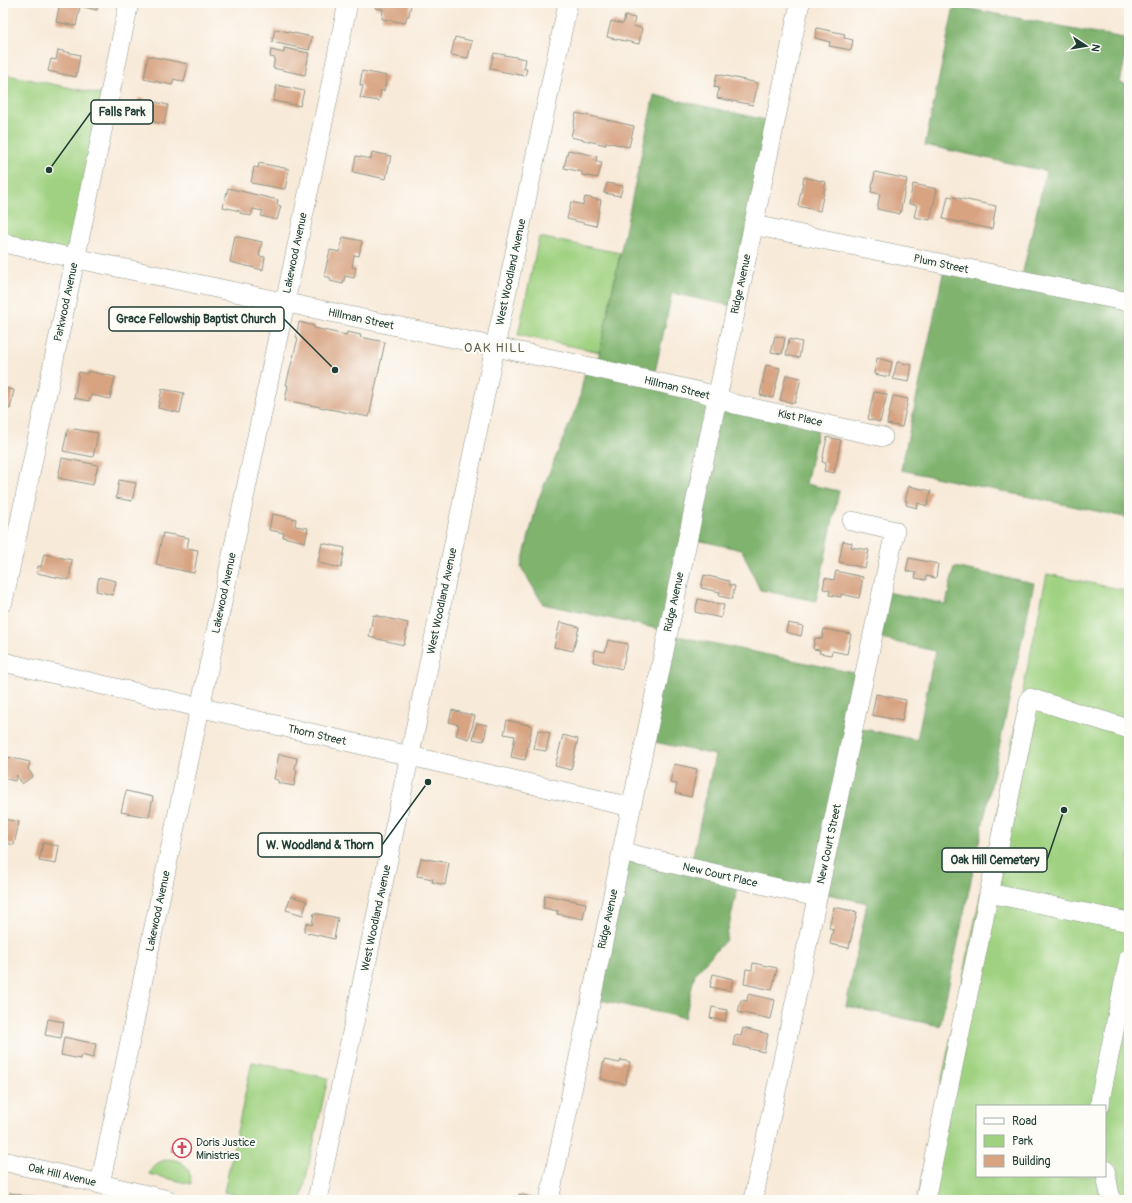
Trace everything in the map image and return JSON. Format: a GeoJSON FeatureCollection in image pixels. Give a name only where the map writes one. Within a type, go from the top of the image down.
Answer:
{"type":"FeatureCollection","features":[{"type":"Feature","properties":{"kind":"street","name":"Parkwood Avenue"},"geometry":{"type":"LineString","coordinates":[[3,602],[129,3]]}},
{"type":"Feature","properties":{"kind":"street","name":"Lakewood Avenue"},"geometry":{"type":"LineString","coordinates":[[100,1184],[348,3]]}},
{"type":"Feature","properties":{"kind":"street","name":"West Woodland Avenue"},"geometry":{"type":"LineString","coordinates":[[317,1200],[568,3]]}},
{"type":"Feature","properties":{"kind":"street","name":"Ridge Avenue"},"geometry":{"type":"LineString","coordinates":[[549,1200],[800,3]]}},
{"type":"Feature","properties":{"kind":"street","name":"Plum Street"},"geometry":{"type":"LineString","coordinates":[[753,225],[1129,302]]}},
{"type":"Feature","properties":{"kind":"street","name":"Hillman Street"},"geometry":{"type":"LineString","coordinates":[[3,243],[705,392],[717,398]]}},
{"type":"Feature","properties":{"kind":"street","name":"Kist Place"},"geometry":{"type":"LineString","coordinates":[[717,398],[734,404],[883,437]]}},
{"type":"Feature","properties":{"kind":"street","name":"New Court Street"},"geometry":{"type":"LineString","coordinates":[[753,1200],[895,531],[852,521]]}},
{"type":"Feature","properties":{"kind":"street","name":"Thorn Street"},"geometry":{"type":"LineString","coordinates":[[3,662],[631,807]]}},
{"type":"Feature","properties":{"kind":"street"},"geometry":{"type":"LineString","coordinates":[[925,1200],[1030,698],[1129,729]]}},
{"type":"Feature","properties":{"kind":"street","name":"New Court Place"},"geometry":{"type":"LineString","coordinates":[[622,852],[817,897]]}},
{"type":"Feature","properties":{"kind":"street"},"geometry":{"type":"LineString","coordinates":[[989,893],[1129,922]]}},
{"type":"Feature","properties":{"kind":"street"},"geometry":{"type":"LineString","coordinates":[[1100,1105],[1129,958]]}},
{"type":"Feature","properties":{"kind":"street","name":"Oak Hill Avenue"},"geometry":{"type":"LineString","coordinates":[[3,1161],[165,1200]]}},
{"type":"Feature","properties":{"kind":"street"},"geometry":{"type":"LineString","coordinates":[[1106,1175],[1111,1200]]}},
{"type":"Feature","properties":{"kind":"green space"},"geometry":{"type":"Polygon","coordinates":[[[954,6],[1129,39],[1120,83],[1129,85],[1129,518],[901,470],[945,265],[1021,280],[1046,171],[925,145],[954,6]]]}},
{"type":"Feature","properties":{"kind":"green space"},"geometry":{"type":"Polygon","coordinates":[[[3,74],[110,96],[75,259],[3,243],[3,74]]]}},
{"type":"Feature","properties":{"kind":"green space"},"geometry":{"type":"Polygon","coordinates":[[[654,95],[775,122],[736,307],[672,293],[653,381],[819,423],[806,484],[839,491],[816,601],[760,590],[742,550],[688,538],[668,631],[543,604],[521,567],[538,500],[579,401],[586,366],[596,368],[654,95]]]}},
{"type":"Feature","properties":{"kind":"green space"},"geometry":{"type":"Polygon","coordinates":[[[539,237],[620,253],[600,352],[518,335],[539,237]]]}},
{"type":"Feature","properties":{"kind":"green space"},"geometry":{"type":"Polygon","coordinates":[[[954,567],[1034,583],[940,1026],[846,1006],[867,903],[819,892],[739,880],[726,940],[695,973],[685,1018],[591,998],[622,852],[690,868],[715,755],[645,740],[668,634],[864,675],[854,727],[917,740],[935,651],[872,637],[882,591],[946,604],[954,567]]]}},
{"type":"Feature","properties":{"kind":"green space"},"geometry":{"type":"Polygon","coordinates":[[[1047,574],[1129,591],[1129,1200],[917,1200],[1047,574]]]}},
{"type":"Feature","properties":{"kind":"green space"},"geometry":{"type":"Polygon","coordinates":[[[252,1062],[328,1078],[301,1200],[259,1200],[224,1192],[252,1062]]]}},
{"type":"Feature","properties":{"kind":"green space"},"geometry":{"type":"Polygon","coordinates":[[[169,1159],[175,1160],[186,1166],[190,1174],[191,1184],[149,1174],[152,1168],[157,1164],[169,1159]]]}},
{"type":"Feature","properties":{"kind":"building"},"geometry":{"type":"Polygon","coordinates":[[[60,3],[99,3],[97,10],[80,6],[76,26],[56,22],[60,3]]]}},
{"type":"Feature","properties":{"kind":"building"},"geometry":{"type":"Polygon","coordinates":[[[376,3],[411,3],[409,16],[407,16],[405,23],[382,19],[383,9],[375,8],[376,3]]]}},
{"type":"Feature","properties":{"kind":"building"},"geometry":{"type":"Polygon","coordinates":[[[625,16],[635,18],[633,26],[642,28],[639,44],[607,37],[611,21],[623,24],[625,16]]]}},
{"type":"Feature","properties":{"kind":"building"},"geometry":{"type":"Polygon","coordinates":[[[817,28],[845,34],[844,38],[853,40],[851,50],[829,46],[830,42],[815,38],[817,28]]]}},
{"type":"Feature","properties":{"kind":"building"},"geometry":{"type":"Polygon","coordinates":[[[275,29],[312,37],[309,50],[272,42],[275,29]]]}},
{"type":"Feature","properties":{"kind":"building"},"geometry":{"type":"Polygon","coordinates":[[[455,37],[472,41],[468,58],[451,55],[455,37]]]}},
{"type":"Feature","properties":{"kind":"building"},"geometry":{"type":"Polygon","coordinates":[[[284,48],[309,53],[305,75],[273,68],[275,58],[270,57],[271,50],[284,53],[284,48]]]}},
{"type":"Feature","properties":{"kind":"building"},"geometry":{"type":"Polygon","coordinates":[[[58,50],[80,55],[76,77],[48,71],[51,59],[56,60],[58,50]]]}},
{"type":"Feature","properties":{"kind":"building"},"geometry":{"type":"Polygon","coordinates":[[[494,53],[526,59],[524,69],[527,69],[525,76],[490,69],[494,53]]]}},
{"type":"Feature","properties":{"kind":"building"},"geometry":{"type":"Polygon","coordinates":[[[148,56],[188,64],[184,82],[174,79],[172,85],[144,79],[148,56]]]}},
{"type":"Feature","properties":{"kind":"building"},"geometry":{"type":"Polygon","coordinates":[[[362,71],[387,76],[384,91],[381,90],[379,101],[360,98],[363,86],[360,85],[362,71]]]}},
{"type":"Feature","properties":{"kind":"building"},"geometry":{"type":"Polygon","coordinates":[[[717,74],[758,83],[753,105],[717,98],[719,88],[714,87],[717,74]]]}},
{"type":"Feature","properties":{"kind":"building"},"geometry":{"type":"Polygon","coordinates":[[[277,85],[304,91],[300,106],[273,101],[277,85]]]}},
{"type":"Feature","properties":{"kind":"building"},"geometry":{"type":"Polygon","coordinates":[[[139,98],[168,105],[164,124],[135,118],[139,98]]]}},
{"type":"Feature","properties":{"kind":"building"},"geometry":{"type":"Polygon","coordinates":[[[576,113],[634,126],[629,147],[607,142],[606,145],[571,137],[576,113]]]}},
{"type":"Feature","properties":{"kind":"building"},"geometry":{"type":"Polygon","coordinates":[[[568,150],[597,156],[596,161],[602,162],[598,178],[582,175],[582,172],[564,168],[568,150]]]}},
{"type":"Feature","properties":{"kind":"building"},"geometry":{"type":"Polygon","coordinates":[[[372,152],[391,156],[386,179],[353,172],[356,156],[371,159],[372,152]]]}},
{"type":"Feature","properties":{"kind":"building"},"geometry":{"type":"Polygon","coordinates":[[[259,163],[289,169],[285,189],[251,183],[254,167],[258,168],[259,163]]]}},
{"type":"Feature","properties":{"kind":"building"},"geometry":{"type":"Polygon","coordinates":[[[875,172],[907,179],[900,214],[877,209],[880,194],[871,192],[875,172]]]}},
{"type":"Feature","properties":{"kind":"building"},"geometry":{"type":"Polygon","coordinates":[[[804,177],[826,182],[820,211],[798,206],[804,177]]]}},
{"type":"Feature","properties":{"kind":"building"},"geometry":{"type":"Polygon","coordinates":[[[607,183],[623,186],[620,196],[604,193],[607,183]]]}},
{"type":"Feature","properties":{"kind":"building"},"geometry":{"type":"Polygon","coordinates":[[[913,184],[937,189],[930,220],[914,217],[917,205],[909,204],[913,184]]]}},
{"type":"Feature","properties":{"kind":"building"},"geometry":{"type":"Polygon","coordinates":[[[228,188],[278,200],[277,205],[281,206],[277,220],[261,216],[263,211],[253,209],[251,216],[240,213],[240,211],[223,207],[228,188]]]}},
{"type":"Feature","properties":{"kind":"building"},"geometry":{"type":"Polygon","coordinates":[[[948,196],[996,206],[992,229],[943,219],[948,196]]]}},
{"type":"Feature","properties":{"kind":"building"},"geometry":{"type":"Polygon","coordinates":[[[585,197],[601,200],[596,226],[567,219],[571,202],[583,205],[585,197]]]}},
{"type":"Feature","properties":{"kind":"building"},"geometry":{"type":"Polygon","coordinates":[[[235,236],[262,242],[259,256],[265,257],[263,270],[230,262],[235,236]]]}},
{"type":"Feature","properties":{"kind":"building"},"geometry":{"type":"Polygon","coordinates":[[[343,237],[362,241],[359,256],[354,255],[352,267],[356,268],[354,278],[345,276],[343,284],[330,281],[331,278],[324,276],[330,250],[340,252],[343,237]]]}},
{"type":"Feature","properties":{"kind":"building"},"geometry":{"type":"Polygon","coordinates":[[[299,322],[314,326],[314,328],[346,335],[347,332],[361,335],[360,337],[385,342],[369,417],[285,400],[288,385],[286,385],[298,338],[296,337],[299,322]]]}},
{"type":"Feature","properties":{"kind":"building"},"geometry":{"type":"Polygon","coordinates":[[[775,336],[785,338],[782,354],[771,352],[775,336]]]}},
{"type":"Feature","properties":{"kind":"building"},"geometry":{"type":"Polygon","coordinates":[[[789,339],[802,342],[799,358],[786,355],[789,339]]]}},
{"type":"Feature","properties":{"kind":"building"},"geometry":{"type":"Polygon","coordinates":[[[877,358],[892,362],[889,377],[874,374],[877,358]]]}},
{"type":"Feature","properties":{"kind":"building"},"geometry":{"type":"Polygon","coordinates":[[[897,362],[912,365],[909,382],[893,379],[897,362]]]}},
{"type":"Feature","properties":{"kind":"building"},"geometry":{"type":"Polygon","coordinates":[[[766,365],[780,368],[773,398],[760,395],[766,365]]]}},
{"type":"Feature","properties":{"kind":"building"},"geometry":{"type":"Polygon","coordinates":[[[88,371],[115,377],[110,399],[91,395],[89,401],[74,398],[79,372],[87,374],[88,371]]]}},
{"type":"Feature","properties":{"kind":"building"},"geometry":{"type":"Polygon","coordinates":[[[786,375],[801,378],[795,403],[780,400],[786,375]]]}},
{"type":"Feature","properties":{"kind":"building"},"geometry":{"type":"Polygon","coordinates":[[[3,388],[14,390],[10,409],[3,408],[3,388]]]}},
{"type":"Feature","properties":{"kind":"building"},"geometry":{"type":"Polygon","coordinates":[[[162,389],[184,393],[180,413],[158,408],[162,389]]]}},
{"type":"Feature","properties":{"kind":"building"},"geometry":{"type":"Polygon","coordinates":[[[874,392],[887,394],[880,422],[868,419],[874,392]]]}},
{"type":"Feature","properties":{"kind":"building"},"geometry":{"type":"Polygon","coordinates":[[[893,396],[908,399],[902,427],[887,424],[893,396]]]}},
{"type":"Feature","properties":{"kind":"building"},"geometry":{"type":"Polygon","coordinates":[[[68,428],[98,433],[93,457],[63,451],[68,428]]]}},
{"type":"Feature","properties":{"kind":"building"},"geometry":{"type":"Polygon","coordinates":[[[827,437],[841,440],[834,473],[824,471],[826,463],[822,462],[827,437]]]}},
{"type":"Feature","properties":{"kind":"building"},"geometry":{"type":"Polygon","coordinates":[[[62,458],[98,465],[93,485],[58,478],[62,458]]]}},
{"type":"Feature","properties":{"kind":"building"},"geometry":{"type":"Polygon","coordinates":[[[119,480],[136,483],[132,501],[116,498],[119,480]]]}},
{"type":"Feature","properties":{"kind":"building"},"geometry":{"type":"Polygon","coordinates":[[[909,486],[931,491],[927,506],[918,503],[917,508],[906,505],[907,501],[905,501],[909,486]]]}},
{"type":"Feature","properties":{"kind":"building"},"geometry":{"type":"Polygon","coordinates":[[[272,514],[296,519],[295,526],[308,528],[305,542],[283,537],[284,533],[269,530],[272,514]]]}},
{"type":"Feature","properties":{"kind":"building"},"geometry":{"type":"Polygon","coordinates":[[[163,533],[189,538],[187,548],[198,550],[194,573],[156,565],[163,533]]]}},
{"type":"Feature","properties":{"kind":"building"},"geometry":{"type":"Polygon","coordinates":[[[843,541],[852,543],[851,547],[869,550],[865,568],[839,562],[843,541]]]}},
{"type":"Feature","properties":{"kind":"building"},"geometry":{"type":"Polygon","coordinates":[[[322,543],[345,548],[341,568],[318,563],[322,543]]]}},
{"type":"Feature","properties":{"kind":"building"},"geometry":{"type":"Polygon","coordinates":[[[44,554],[72,560],[69,580],[37,573],[38,566],[41,567],[44,554]]]}},
{"type":"Feature","properties":{"kind":"building"},"geometry":{"type":"Polygon","coordinates":[[[909,558],[938,564],[936,578],[926,576],[926,580],[915,578],[916,573],[906,571],[909,558]]]}},
{"type":"Feature","properties":{"kind":"building"},"geometry":{"type":"Polygon","coordinates":[[[836,571],[863,577],[859,598],[841,594],[841,597],[829,595],[830,590],[823,589],[825,578],[834,580],[836,571]]]}},
{"type":"Feature","properties":{"kind":"building"},"geometry":{"type":"Polygon","coordinates":[[[704,575],[729,581],[729,585],[735,586],[732,599],[719,596],[720,592],[701,588],[704,575]]]}},
{"type":"Feature","properties":{"kind":"building"},"geometry":{"type":"Polygon","coordinates":[[[99,577],[116,581],[113,595],[96,591],[99,577]]]}},
{"type":"Feature","properties":{"kind":"building"},"geometry":{"type":"Polygon","coordinates":[[[698,599],[724,605],[721,618],[695,612],[698,599]]]}},
{"type":"Feature","properties":{"kind":"building"},"geometry":{"type":"Polygon","coordinates":[[[373,615],[408,623],[404,645],[369,637],[373,615]]]}},
{"type":"Feature","properties":{"kind":"building"},"geometry":{"type":"Polygon","coordinates":[[[560,622],[579,627],[573,651],[554,647],[560,622]]]}},
{"type":"Feature","properties":{"kind":"building"},"geometry":{"type":"Polygon","coordinates":[[[788,623],[803,626],[801,636],[786,632],[788,623]]]}},
{"type":"Feature","properties":{"kind":"building"},"geometry":{"type":"Polygon","coordinates":[[[824,629],[851,634],[847,654],[832,651],[831,655],[819,653],[820,650],[813,649],[815,638],[822,639],[824,629]]]}},
{"type":"Feature","properties":{"kind":"building"},"geometry":{"type":"Polygon","coordinates":[[[608,640],[628,644],[622,669],[593,662],[595,650],[605,652],[608,640]]]}},
{"type":"Feature","properties":{"kind":"building"},"geometry":{"type":"Polygon","coordinates":[[[876,694],[906,700],[902,721],[872,715],[876,694]]]}},
{"type":"Feature","properties":{"kind":"building"},"geometry":{"type":"Polygon","coordinates":[[[452,710],[475,716],[469,739],[456,735],[459,725],[449,722],[452,710]]]}},
{"type":"Feature","properties":{"kind":"building"},"geometry":{"type":"Polygon","coordinates":[[[507,720],[532,726],[525,760],[511,757],[515,736],[504,734],[507,720]]]}},
{"type":"Feature","properties":{"kind":"building"},"geometry":{"type":"Polygon","coordinates":[[[477,723],[487,725],[484,741],[473,739],[477,723]]]}},
{"type":"Feature","properties":{"kind":"building"},"geometry":{"type":"Polygon","coordinates":[[[538,730],[550,733],[546,751],[534,749],[538,730]]]}},
{"type":"Feature","properties":{"kind":"building"},"geometry":{"type":"Polygon","coordinates":[[[563,735],[578,739],[571,770],[555,766],[563,735]]]}},
{"type":"Feature","properties":{"kind":"building"},"geometry":{"type":"Polygon","coordinates":[[[279,754],[297,758],[295,769],[297,770],[294,786],[278,783],[278,780],[274,779],[279,754]]]}},
{"type":"Feature","properties":{"kind":"building"},"geometry":{"type":"Polygon","coordinates":[[[3,756],[30,762],[28,769],[33,776],[22,784],[17,775],[15,781],[3,778],[3,756]]]}},
{"type":"Feature","properties":{"kind":"building"},"geometry":{"type":"Polygon","coordinates":[[[674,764],[697,769],[691,797],[675,793],[677,784],[670,783],[674,764]]]}},
{"type":"Feature","properties":{"kind":"building"},"geometry":{"type":"Polygon","coordinates":[[[126,791],[153,797],[149,817],[121,812],[126,791]]]}},
{"type":"Feature","properties":{"kind":"building"},"geometry":{"type":"Polygon","coordinates":[[[3,819],[19,822],[14,845],[3,842],[3,819]]]}},
{"type":"Feature","properties":{"kind":"building"},"geometry":{"type":"Polygon","coordinates":[[[43,843],[59,846],[56,864],[39,861],[43,843]]]}},
{"type":"Feature","properties":{"kind":"building"},"geometry":{"type":"Polygon","coordinates":[[[421,858],[449,863],[445,885],[432,882],[433,879],[417,876],[421,858]]]}},
{"type":"Feature","properties":{"kind":"building"},"geometry":{"type":"Polygon","coordinates":[[[545,895],[586,903],[583,919],[557,914],[558,911],[543,908],[545,895]]]}},
{"type":"Feature","properties":{"kind":"building"},"geometry":{"type":"Polygon","coordinates":[[[291,896],[307,901],[303,915],[286,910],[291,896]]]}},
{"type":"Feature","properties":{"kind":"building"},"geometry":{"type":"Polygon","coordinates":[[[834,907],[857,912],[849,948],[830,944],[833,929],[829,928],[834,907]]]}},
{"type":"Feature","properties":{"kind":"building"},"geometry":{"type":"Polygon","coordinates":[[[314,913],[338,918],[334,939],[304,932],[306,923],[312,925],[314,913]]]}},
{"type":"Feature","properties":{"kind":"building"},"geometry":{"type":"Polygon","coordinates":[[[753,963],[777,968],[772,990],[744,984],[746,969],[752,970],[753,963]]]}},
{"type":"Feature","properties":{"kind":"building"},"geometry":{"type":"Polygon","coordinates":[[[713,974],[733,979],[730,991],[710,987],[713,974]]]}},
{"type":"Feature","properties":{"kind":"building"},"geometry":{"type":"Polygon","coordinates":[[[748,994],[775,1000],[771,1019],[738,1012],[741,1000],[747,1001],[748,994]]]}},
{"type":"Feature","properties":{"kind":"building"},"geometry":{"type":"Polygon","coordinates":[[[712,1007],[727,1010],[725,1021],[710,1018],[712,1007]]]}},
{"type":"Feature","properties":{"kind":"building"},"geometry":{"type":"Polygon","coordinates":[[[48,1019],[64,1022],[61,1038],[45,1035],[48,1019]]]}},
{"type":"Feature","properties":{"kind":"building"},"geometry":{"type":"Polygon","coordinates":[[[743,1028],[768,1034],[764,1052],[733,1045],[735,1035],[741,1036],[743,1028]]]}},
{"type":"Feature","properties":{"kind":"building"},"geometry":{"type":"Polygon","coordinates":[[[64,1037],[96,1044],[93,1058],[81,1055],[80,1059],[61,1055],[64,1037]]]}},
{"type":"Feature","properties":{"kind":"building"},"geometry":{"type":"Polygon","coordinates":[[[604,1060],[620,1063],[621,1060],[630,1062],[625,1084],[600,1079],[604,1060]]]}},
{"type":"Feature","properties":{"kind":"building","name":"Doris Justice Ministries"},"geometry":{"type":"Polygon","coordinates":[[[175,1142],[190,1145],[188,1154],[173,1151],[175,1142]]]}},
{"type":"Feature","properties":{"kind":"building"},"geometry":{"type":"Polygon","coordinates":[[[10,1193],[33,1198],[32,1200],[9,1200],[10,1193]]]}},
{"type":"Feature","properties":{"kind":"building"},"geometry":{"type":"Polygon","coordinates":[[[519,1194],[534,1198],[534,1200],[518,1200],[519,1194]]]}},
{"type":"Feature","properties":{"kind":"place","name":"Falls Park"},"geometry":{"type":"Point","coordinates":[49,170]}},
{"type":"Feature","properties":{"kind":"place","name":"Grace Fellowship Baptist Church"},"geometry":{"type":"Point","coordinates":[335,370]}},
{"type":"Feature","properties":{"kind":"place","name":"W. Woodland & Thorn"},"geometry":{"type":"Point","coordinates":[428,782]}},
{"type":"Feature","properties":{"kind":"place","name":"Oak Hill Cemetery"},"geometry":{"type":"Point","coordinates":[1064,810]}},
{"type":"Feature","properties":{"kind":"place","name":"Doris Justice Ministries"},"geometry":{"type":"Point","coordinates":[182,1148]}},
{"type":"Feature","properties":{"kind":"district","name":"OAK HILL"},"geometry":{"type":"Point","coordinates":[495,348]}}]}
